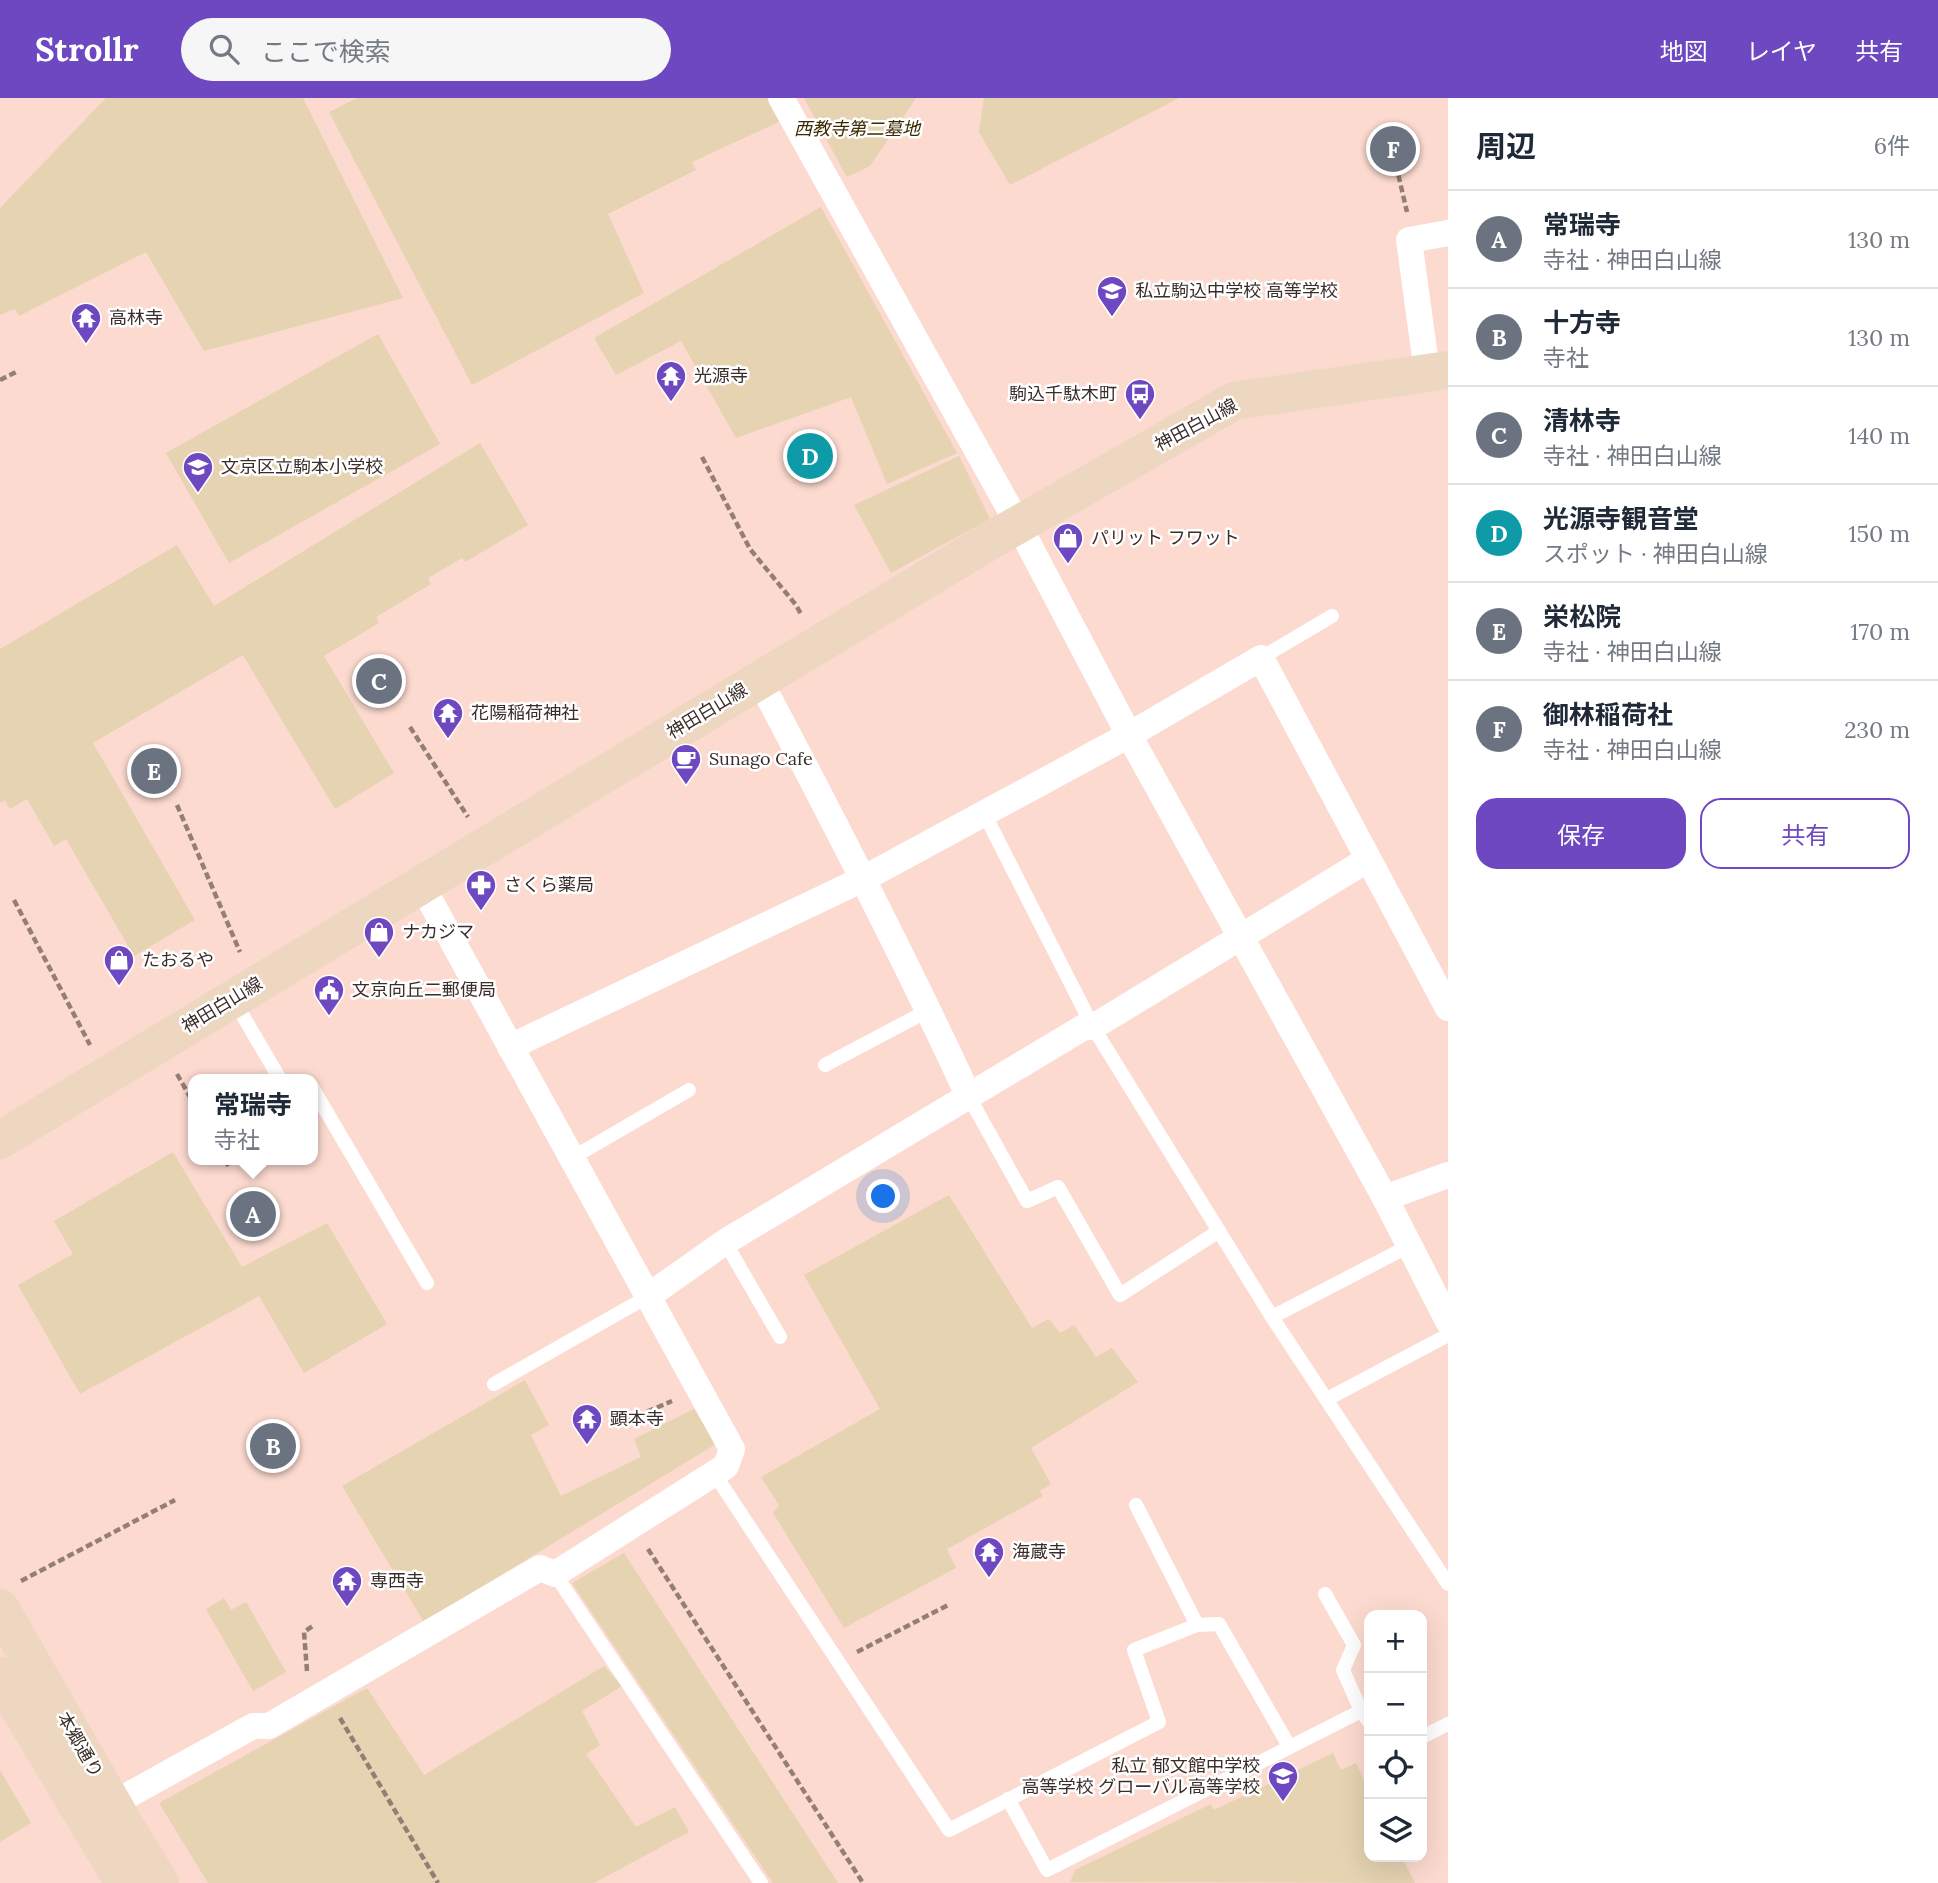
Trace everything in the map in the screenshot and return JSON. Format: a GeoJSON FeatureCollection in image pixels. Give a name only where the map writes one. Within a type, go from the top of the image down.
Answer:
{"type":"FeatureCollection","features":[{"type":"Feature","properties":{"kind":"main road","name":"神田白山線"},"geometry":{"type":"LineString","coordinates":[[0,1140],[759,679],[1018,524],[1234,401],[1437,371]]}},
{"type":"Feature","properties":{"kind":"main road","name":"本郷通り"},"geometry":{"type":"LineString","coordinates":[[9,1595],[99,1812],[124,1883]]}},
{"type":"Feature","properties":{"kind":"main road","name":"本郷通り"},"geometry":{"type":"LineString","coordinates":[[2,1684],[71,1793],[99,1812],[160,1883]]}},
{"type":"Feature","properties":{"kind":"street"},"geometry":{"type":"LineString","coordinates":[[781,98],[1018,524],[1129,735],[1385,1198],[1448,1321]]}},
{"type":"Feature","properties":{"kind":"street"},"geometry":{"type":"LineString","coordinates":[[1437,371],[1409,240],[1448,233]]}},
{"type":"Feature","properties":{"kind":"street"},"geometry":{"type":"LineString","coordinates":[[510,1047],[863,880],[1129,735],[1261,658],[1448,1008]]}},
{"type":"Feature","properties":{"kind":"street"},"geometry":{"type":"LineString","coordinates":[[759,679],[929,1010],[969,1097]]}},
{"type":"Feature","properties":{"kind":"street"},"geometry":{"type":"LineString","coordinates":[[648,1297],[725,1242],[1084,1027],[1093,1027],[1367,860]]}},
{"type":"Feature","properties":{"kind":"street"},"geometry":{"type":"LineString","coordinates":[[99,1812],[253,1726],[269,1726],[540,1568],[555,1574],[726,1466],[732,1449],[421,884]]}},
{"type":"Feature","properties":{"kind":"street"},"geometry":{"type":"LineString","coordinates":[[1385,1198],[1448,1175]]}},
{"type":"Feature","properties":{"kind":"lane"},"geometry":{"type":"LineString","coordinates":[[1261,658],[1332,616]]}},
{"type":"Feature","properties":{"kind":"lane"},"geometry":{"type":"LineString","coordinates":[[984,813],[1093,1027],[1272,1317],[1448,1584]]}},
{"type":"Feature","properties":{"kind":"lane"},"geometry":{"type":"LineString","coordinates":[[243,992],[278,1074]]}},
{"type":"Feature","properties":{"kind":"lane"},"geometry":{"type":"LineString","coordinates":[[825,1065],[929,1010]]}},
{"type":"Feature","properties":{"kind":"lane"},"geometry":{"type":"LineString","coordinates":[[572,1158],[689,1090]]}},
{"type":"Feature","properties":{"kind":"lane"},"geometry":{"type":"LineString","coordinates":[[318,1096],[427,1283]]}},
{"type":"Feature","properties":{"kind":"lane"},"geometry":{"type":"LineString","coordinates":[[969,1097],[1027,1201],[1058,1186],[1120,1295],[1219,1231]]}},
{"type":"Feature","properties":{"kind":"lane"},"geometry":{"type":"LineString","coordinates":[[725,1242],[780,1337]]}},
{"type":"Feature","properties":{"kind":"lane"},"geometry":{"type":"LineString","coordinates":[[1272,1317],[1409,1246]]}},
{"type":"Feature","properties":{"kind":"lane"},"geometry":{"type":"LineString","coordinates":[[494,1384],[648,1297]]}},
{"type":"Feature","properties":{"kind":"lane"},"geometry":{"type":"LineString","coordinates":[[1327,1399],[1448,1335]]}},
{"type":"Feature","properties":{"kind":"lane"},"geometry":{"type":"LineString","coordinates":[[714,1473],[949,1830],[1158,1722],[1134,1650],[1197,1625],[1219,1624],[1289,1746]]}},
{"type":"Feature","properties":{"kind":"lane"},"geometry":{"type":"LineString","coordinates":[[1136,1505],[1197,1625]]}},
{"type":"Feature","properties":{"kind":"lane"},"geometry":{"type":"LineString","coordinates":[[555,1574],[761,1883]]}},
{"type":"Feature","properties":{"kind":"lane"},"geometry":{"type":"LineString","coordinates":[[1325,1594],[1354,1645],[1343,1670],[1364,1714]]}},
{"type":"Feature","properties":{"kind":"lane"},"geometry":{"type":"LineString","coordinates":[[1008,1800],[1047,1870],[1289,1746],[1364,1716]]}},
{"type":"Feature","properties":{"kind":"lane"},"geometry":{"type":"LineString","coordinates":[[1424,1736],[1448,1724]]}},
{"type":"Feature","properties":{"kind":"path"},"geometry":{"type":"LineString","coordinates":[[1396,164],[1413,240]]}},
{"type":"Feature","properties":{"kind":"path"},"geometry":{"type":"LineString","coordinates":[[0,380],[16,372]]}},
{"type":"Feature","properties":{"kind":"path"},"geometry":{"type":"LineString","coordinates":[[702,457],[750,549],[796,605],[817,645]]}},
{"type":"Feature","properties":{"kind":"path"},"geometry":{"type":"LineString","coordinates":[[410,727],[485,845]]}},
{"type":"Feature","properties":{"kind":"path"},"geometry":{"type":"LineString","coordinates":[[177,805],[243,992]]}},
{"type":"Feature","properties":{"kind":"path"},"geometry":{"type":"LineString","coordinates":[[14,900],[106,1076]]}},
{"type":"Feature","properties":{"kind":"path"},"geometry":{"type":"LineString","coordinates":[[228,1165],[230,1169]]}},
{"type":"Feature","properties":{"kind":"path"},"geometry":{"type":"LineString","coordinates":[[628,1420],[699,1390]]}},
{"type":"Feature","properties":{"kind":"path"},"geometry":{"type":"LineString","coordinates":[[9,1595],[175,1500]]}},
{"type":"Feature","properties":{"kind":"path"},"geometry":{"type":"LineString","coordinates":[[631,1526],[863,1883]]}},
{"type":"Feature","properties":{"kind":"path"},"geometry":{"type":"LineString","coordinates":[[838,1661],[950,1604]]}},
{"type":"Feature","properties":{"kind":"path"},"geometry":{"type":"LineString","coordinates":[[325,1693],[438,1883]]}},
{"type":"Feature","properties":{"kind":"green space"},"geometry":{"type":"Polygon","coordinates":[[[106,98],[303,98],[403,298],[204,351],[146,252],[19,316],[15,309],[0,315],[0,208],[106,98]]]}},
{"type":"Feature","properties":{"kind":"green space"},"geometry":{"type":"Polygon","coordinates":[[[357,98],[770,98],[783,120],[692,162],[696,170],[608,214],[644,293],[472,385],[329,112],[357,98]]]}},
{"type":"Feature","properties":{"kind":"green space","name":"西教寺第二墓地"},"geometry":{"type":"Polygon","coordinates":[[[804,98],[916,98],[870,166],[847,177],[804,98]]]}},
{"type":"Feature","properties":{"kind":"green space"},"geometry":{"type":"Polygon","coordinates":[[[984,98],[1179,98],[1010,185],[979,132],[984,98]]]}},
{"type":"Feature","properties":{"kind":"green space"},"geometry":{"type":"Polygon","coordinates":[[[821,207],[957,453],[887,484],[851,397],[736,438],[681,341],[616,375],[594,338],[821,207]]]}},
{"type":"Feature","properties":{"kind":"green space"},"geometry":{"type":"Polygon","coordinates":[[[378,334],[440,444],[229,563],[166,453],[378,334]]]}},
{"type":"Feature","properties":{"kind":"green space"},"geometry":{"type":"Polygon","coordinates":[[[480,443],[528,525],[465,562],[462,558],[428,578],[431,584],[376,617],[379,623],[324,656],[394,773],[335,809],[243,655],[93,743],[195,920],[134,956],[66,839],[54,846],[27,799],[10,809],[5,800],[0,803],[0,649],[177,545],[214,606],[480,443]]]}},
{"type":"Feature","properties":{"kind":"green space"},"geometry":{"type":"Polygon","coordinates":[[[959,456],[990,519],[891,573],[854,505],[959,456]]]}},
{"type":"Feature","properties":{"kind":"green space"},"geometry":{"type":"Polygon","coordinates":[[[173,1152],[242,1267],[327,1223],[387,1324],[304,1373],[259,1296],[80,1394],[18,1285],[73,1254],[54,1221],[173,1152]]]}},
{"type":"Feature","properties":{"kind":"green space"},"geometry":{"type":"Polygon","coordinates":[[[949,1195],[1032,1328],[1049,1319],[1060,1333],[1074,1325],[1096,1357],[1112,1348],[1138,1382],[1031,1448],[1051,1484],[1040,1491],[1043,1496],[947,1549],[956,1568],[844,1628],[773,1513],[779,1505],[761,1477],[880,1409],[804,1275],[949,1195]]]}},
{"type":"Feature","properties":{"kind":"green space"},"geometry":{"type":"Polygon","coordinates":[[[525,1380],[549,1425],[531,1435],[561,1496],[641,1457],[634,1439],[694,1409],[716,1444],[424,1622],[342,1486],[525,1380]]]}},
{"type":"Feature","properties":{"kind":"green space"},"geometry":{"type":"Polygon","coordinates":[[[624,1553],[838,1883],[773,1883],[572,1583],[624,1553]]]}},
{"type":"Feature","properties":{"kind":"green space"},"geometry":{"type":"Polygon","coordinates":[[[224,1598],[231,1610],[246,1602],[286,1672],[253,1691],[206,1609],[224,1598]]]}},
{"type":"Feature","properties":{"kind":"green space"},"geometry":{"type":"Polygon","coordinates":[[[604,1666],[622,1686],[582,1711],[600,1745],[586,1754],[636,1827],[675,1807],[689,1832],[594,1883],[208,1883],[159,1803],[367,1688],[424,1775],[604,1666]]]}},
{"type":"Feature","properties":{"kind":"green space","name":"私立 郁文館中学校 高等学校 グローバル高等学校"},"geometry":{"type":"Polygon","coordinates":[[[1333,1753],[1341,1770],[1356,1763],[1364,1780],[1364,1862],[1404,1862],[1415,1883],[1070,1882],[1075,1870],[1211,1804],[1214,1810],[1333,1753]]]}},
{"type":"Feature","properties":{"kind":"green space"},"geometry":{"type":"Polygon","coordinates":[[[0,1770],[31,1823],[0,1842],[0,1770]]]}},
{"type":"Feature","properties":{"kind":"place","name":"御林稲荷社"},"geometry":{"type":"Point","coordinates":[1393,149]}},
{"type":"Feature","properties":{"kind":"place","name":"私立駒込中学校 高等学校"},"geometry":{"type":"Point","coordinates":[1112,318]}},
{"type":"Feature","properties":{"kind":"place","name":"高林寺"},"geometry":{"type":"Point","coordinates":[86,345]}},
{"type":"Feature","properties":{"kind":"place","name":"光源寺"},"geometry":{"type":"Point","coordinates":[671,403]}},
{"type":"Feature","properties":{"kind":"place","name":"駒込千駄木町"},"geometry":{"type":"Point","coordinates":[1140,421]}},
{"type":"Feature","properties":{"kind":"place","name":"光源寺観音堂"},"geometry":{"type":"Point","coordinates":[810,456]}},
{"type":"Feature","properties":{"kind":"place","name":"文京区立駒本小学校"},"geometry":{"type":"Point","coordinates":[198,494]}},
{"type":"Feature","properties":{"kind":"place","name":"パリット フワット"},"geometry":{"type":"Point","coordinates":[1068,565]}},
{"type":"Feature","properties":{"kind":"place","name":"清林寺"},"geometry":{"type":"Point","coordinates":[379,681]}},
{"type":"Feature","properties":{"kind":"place","name":"花陽稲荷神社"},"geometry":{"type":"Point","coordinates":[448,740]}},
{"type":"Feature","properties":{"kind":"place","name":"栄松院"},"geometry":{"type":"Point","coordinates":[154,771]}},
{"type":"Feature","properties":{"kind":"place","name":"Sunago Cafe"},"geometry":{"type":"Point","coordinates":[686,786]}},
{"type":"Feature","properties":{"kind":"place","name":"さくら薬局"},"geometry":{"type":"Point","coordinates":[481,912]}},
{"type":"Feature","properties":{"kind":"place","name":"ナカジマ"},"geometry":{"type":"Point","coordinates":[379,959]}},
{"type":"Feature","properties":{"kind":"place","name":"たおるや"},"geometry":{"type":"Point","coordinates":[119,987]}},
{"type":"Feature","properties":{"kind":"place","name":"文京向丘二郵便局"},"geometry":{"type":"Point","coordinates":[329,1017]}},
{"type":"Feature","properties":{"kind":"place","name":"常瑞寺"},"geometry":{"type":"Point","coordinates":[253,1214]}},
{"type":"Feature","properties":{"kind":"place","name":"十方寺"},"geometry":{"type":"Point","coordinates":[273,1446]}},
{"type":"Feature","properties":{"kind":"place","name":"顕本寺"},"geometry":{"type":"Point","coordinates":[587,1446]}},
{"type":"Feature","properties":{"kind":"place","name":"海蔵寺"},"geometry":{"type":"Point","coordinates":[989,1579]}},
{"type":"Feature","properties":{"kind":"place","name":"専西寺"},"geometry":{"type":"Point","coordinates":[347,1608]}},
{"type":"Feature","properties":{"kind":"place","name":"私立 郁文館中学校 高等学校 グローバル高等学校"},"geometry":{"type":"Point","coordinates":[1283,1803]}}]}
